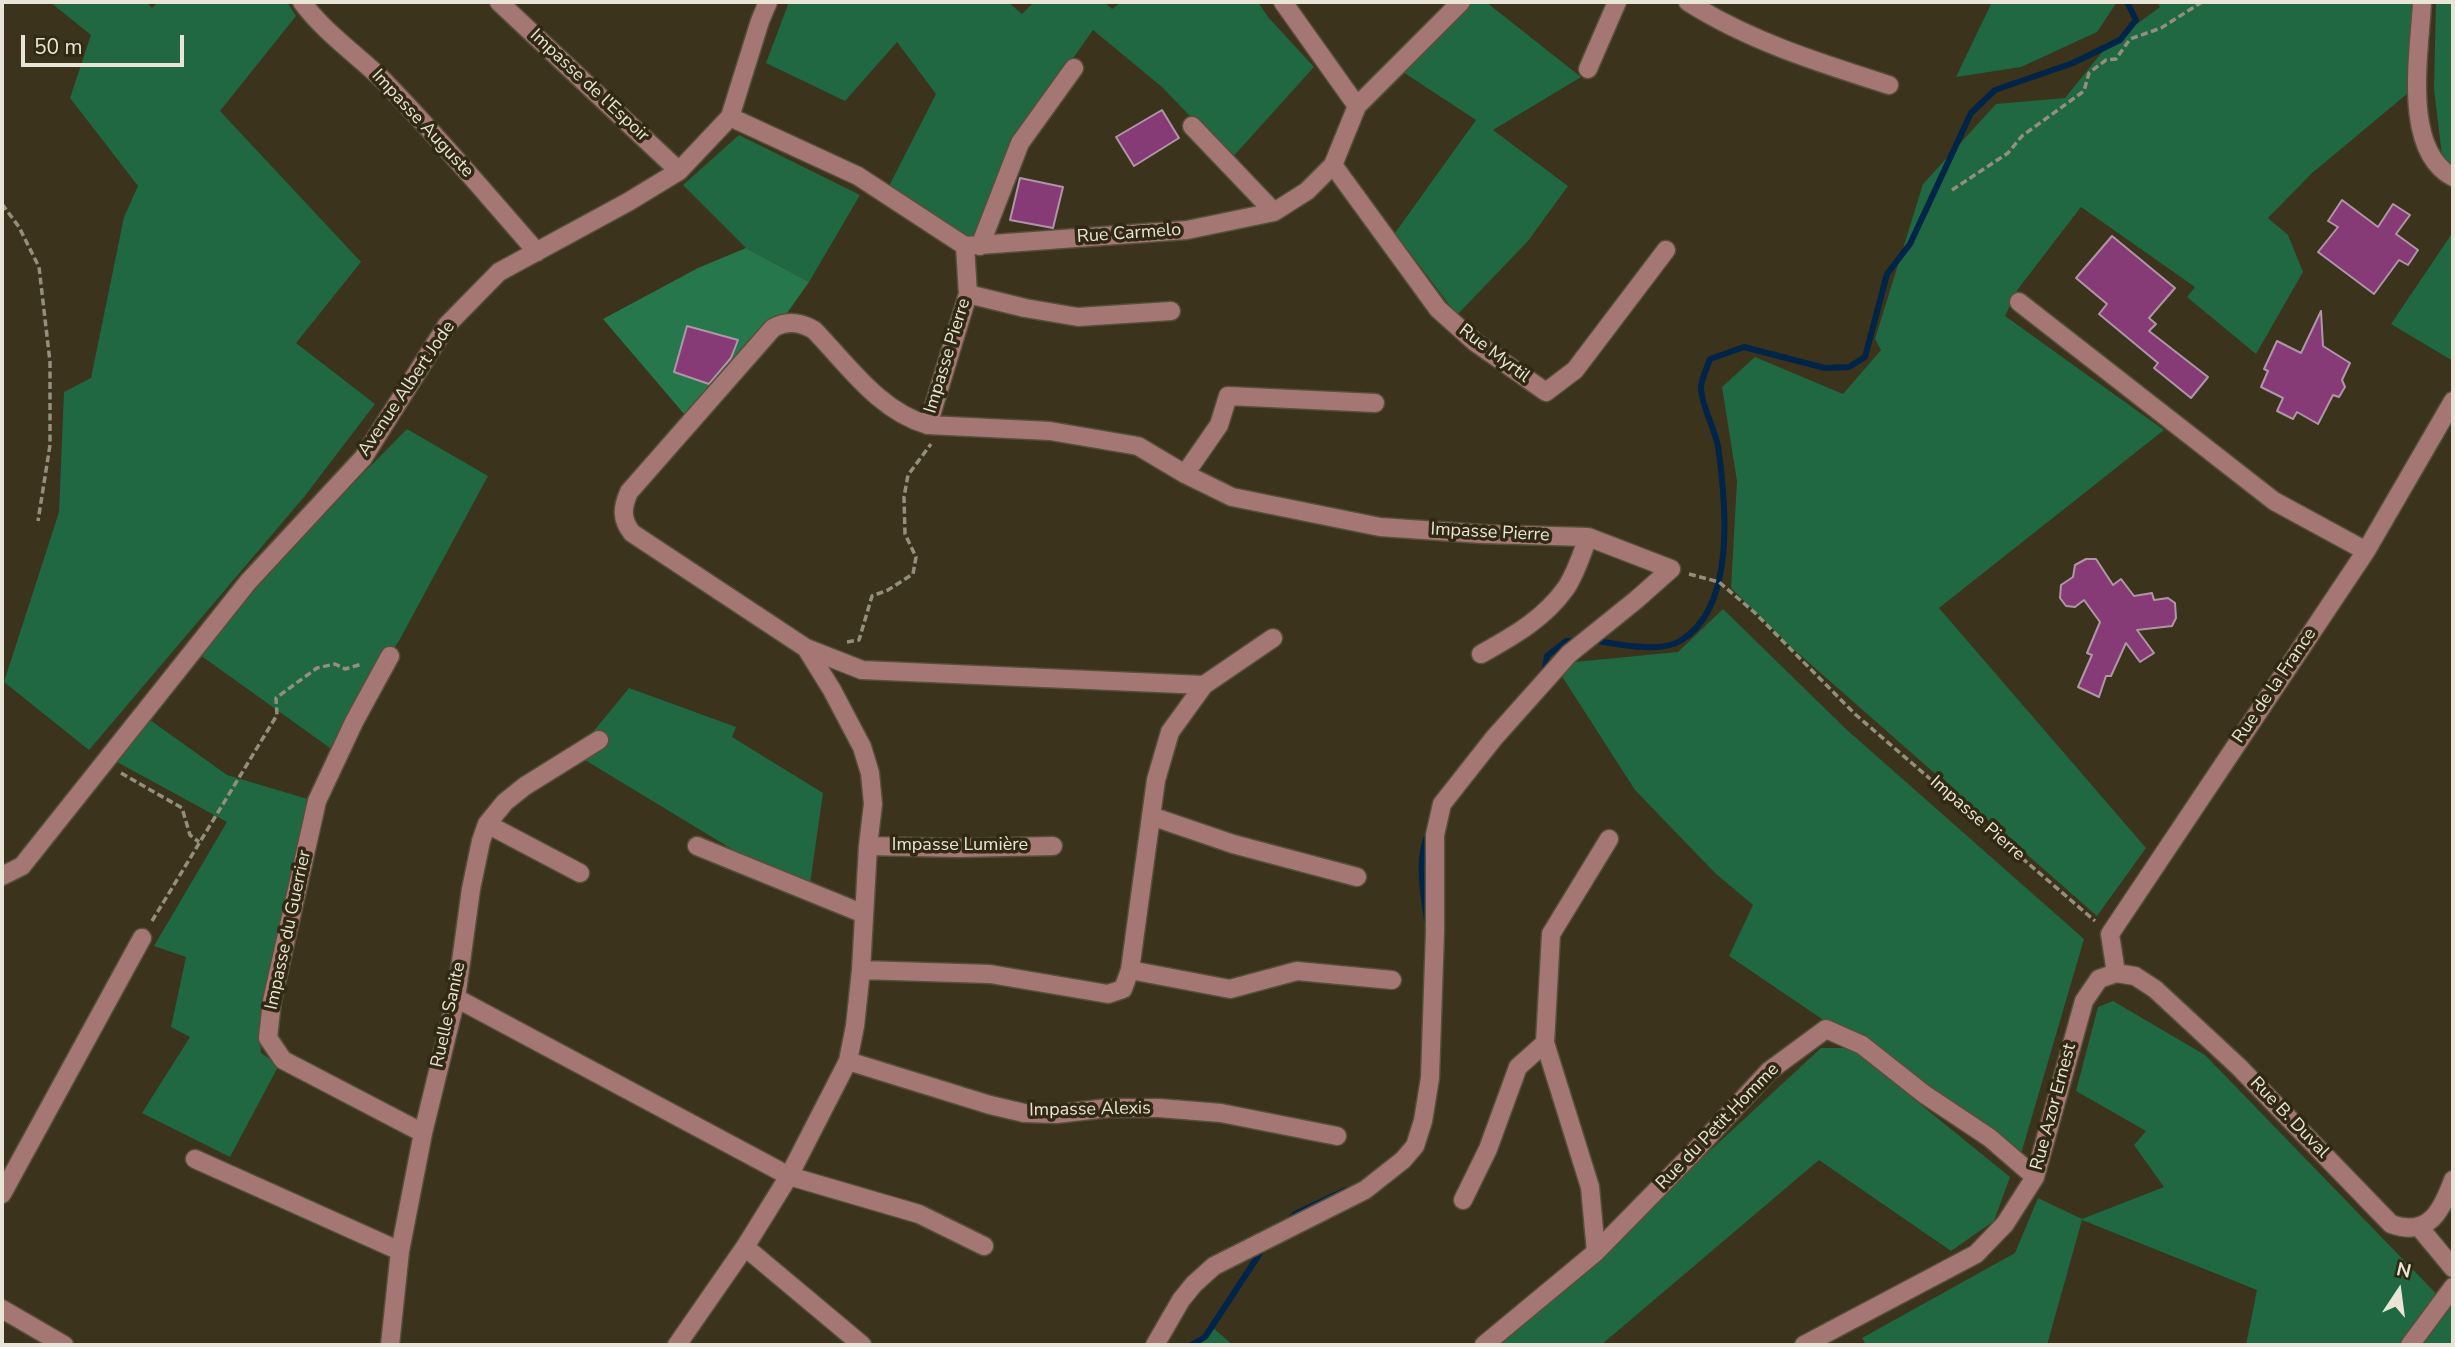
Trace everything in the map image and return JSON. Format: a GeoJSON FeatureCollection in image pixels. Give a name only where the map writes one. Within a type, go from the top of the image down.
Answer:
{"type":"FeatureCollection","features":[{"type":"Feature","properties":{"kind":"street","name":"Impasse Auguste"},"geometry":{"type":"LineString","coordinates":[[302,2],[429,129],[537,251]]}},
{"type":"Feature","properties":{"kind":"street","name":"Impasse de l'Espoir"},"geometry":{"type":"LineString","coordinates":[[499,2],[679,171]]}},
{"type":"Feature","properties":{"kind":"street","name":"Avenue Albert Jode"},"geometry":{"type":"LineString","coordinates":[[2,876],[22,866],[248,582],[363,458],[447,325],[499,272],[679,171],[730,117],[768,2]]}},
{"type":"Feature","properties":{"kind":"street"},"geometry":{"type":"LineString","coordinates":[[1283,2],[1357,106]]}},
{"type":"Feature","properties":{"kind":"street","name":"Rue Carmelo"},"geometry":{"type":"LineString","coordinates":[[972,246],[1187,230],[1274,212],[1307,191],[1333,164],[1357,106],[1461,2]]}},
{"type":"Feature","properties":{"kind":"street"},"geometry":{"type":"LineString","coordinates":[[1588,69],[1617,2]]}},
{"type":"Feature","properties":{"kind":"street"},"geometry":{"type":"LineString","coordinates":[[1688,2],[1712,18],[1797,55],[1889,85]]}},
{"type":"Feature","properties":{"kind":"street"},"geometry":{"type":"LineString","coordinates":[[2423,2],[2416,105],[2425,145],[2444,172],[2453,177]]}},
{"type":"Feature","properties":{"kind":"street"},"geometry":{"type":"LineString","coordinates":[[730,117],[858,176],[972,246],[1020,143],[1074,68]]}},
{"type":"Feature","properties":{"kind":"street"},"geometry":{"type":"LineString","coordinates":[[1192,126],[1274,212]]}},
{"type":"Feature","properties":{"kind":"street","name":"Rue Myrtil"},"geometry":{"type":"LineString","coordinates":[[1333,164],[1438,309],[1476,343],[1546,392],[1575,370],[1666,250]]}},
{"type":"Feature","properties":{"kind":"street","name":"Impasse Pierre"},"geometry":{"type":"LineString","coordinates":[[972,246],[968,294],[936,425],[1050,431],[1138,446],[1185,474],[1232,497],[1380,527],[1588,537],[1671,569]]}},
{"type":"Feature","properties":{"kind":"street"},"geometry":{"type":"LineString","coordinates":[[968,294],[1078,317],[1171,311]]}},
{"type":"Feature","properties":{"kind":"street"},"geometry":{"type":"LineString","coordinates":[[2019,302],[2274,501],[2366,551]]}},
{"type":"Feature","properties":{"kind":"street"},"geometry":{"type":"LineString","coordinates":[[936,425],[909,419],[888,407],[814,330],[804,324],[782,323],[773,328],[629,492],[623,513],[625,524],[632,533],[806,648],[862,670],[1204,685]]}},
{"type":"Feature","properties":{"kind":"street"},"geometry":{"type":"LineString","coordinates":[[1185,474],[1219,425],[1228,396],[1375,403]]}},
{"type":"Feature","properties":{"kind":"street","name":"Rue de la France"},"geometry":{"type":"LineString","coordinates":[[2110,934],[2366,551],[2453,401]]}},
{"type":"Feature","properties":{"kind":"street"},"geometry":{"type":"LineString","coordinates":[[1481,654],[1522,631],[1541,616],[1567,587],[1588,537]]}},
{"type":"Feature","properties":{"kind":"street"},"geometry":{"type":"LineString","coordinates":[[1155,1345],[1181,1300],[1214,1265],[1365,1190],[1403,1160],[1415,1146],[1423,1121],[1430,1078],[1435,959],[1435,835],[1442,804],[1494,738],[1569,654],[1671,569]]}},
{"type":"Feature","properties":{"kind":"street"},"geometry":{"type":"LineString","coordinates":[[861,970],[990,974],[1108,993],[1123,989],[1130,970],[1156,780],[1170,732],[1204,685],[1273,638]]}},
{"type":"Feature","properties":{"kind":"street"},"geometry":{"type":"LineString","coordinates":[[677,1345],[745,1247],[789,1176],[848,1061],[855,1026],[873,804],[870,773],[862,747],[806,648]]}},
{"type":"Feature","properties":{"kind":"street","name":"Impasse du Guerrier"},"geometry":{"type":"LineString","coordinates":[[390,656],[354,722],[317,800],[272,1001],[268,1038],[283,1060],[423,1133]]}},
{"type":"Feature","properties":{"kind":"street","name":"Ruelle Sanite"},"geometry":{"type":"LineString","coordinates":[[390,1345],[400,1251],[423,1133],[456,998],[471,889],[488,824],[505,802],[525,786],[599,740]]}},
{"type":"Feature","properties":{"kind":"street"},"geometry":{"type":"LineString","coordinates":[[1151,816],[1233,845],[1357,877]]}},
{"type":"Feature","properties":{"kind":"street"},"geometry":{"type":"LineString","coordinates":[[488,824],[580,873]]}},
{"type":"Feature","properties":{"kind":"street"},"geometry":{"type":"LineString","coordinates":[[1595,1252],[1590,1187],[1545,1043],[1551,934],[1609,839]]}},
{"type":"Feature","properties":{"kind":"street"},"geometry":{"type":"LineString","coordinates":[[697,846],[864,914]]}},
{"type":"Feature","properties":{"kind":"street","name":"Impasse Lumière"},"geometry":{"type":"LineString","coordinates":[[868,846],[1053,846]]}},
{"type":"Feature","properties":{"kind":"street"},"geometry":{"type":"LineString","coordinates":[[2110,934],[2116,973]]}},
{"type":"Feature","properties":{"kind":"street"},"geometry":{"type":"LineString","coordinates":[[2,1194],[142,938]]}},
{"type":"Feature","properties":{"kind":"street"},"geometry":{"type":"LineString","coordinates":[[1130,970],[1230,989],[1297,971],[1392,980]]}},
{"type":"Feature","properties":{"kind":"street","name":"Rue Azor Ernest"},"geometry":{"type":"LineString","coordinates":[[1804,1345],[1976,1254],[2005,1224],[2035,1177],[2084,1001],[2099,979],[2116,973]]}},
{"type":"Feature","properties":{"kind":"street","name":"Rue B. Duval"},"geometry":{"type":"LineString","coordinates":[[2116,973],[2135,976],[2155,989],[2239,1067],[2391,1224],[2402,1228],[2419,1227]]}},
{"type":"Feature","properties":{"kind":"street"},"geometry":{"type":"LineString","coordinates":[[456,998],[789,1176],[919,1214],[984,1246]]}},
{"type":"Feature","properties":{"kind":"street","name":"Rue du Petit Homme"},"geometry":{"type":"LineString","coordinates":[[1484,1345],[1595,1252],[1769,1071],[1826,1029],[1862,1045],[1924,1094],[1990,1138],[2035,1177]]}},
{"type":"Feature","properties":{"kind":"street"},"geometry":{"type":"LineString","coordinates":[[1463,1200],[1488,1149],[1518,1067],[1545,1043]]}},
{"type":"Feature","properties":{"kind":"street","name":"Impasse Alexis"},"geometry":{"type":"LineString","coordinates":[[848,1061],[1024,1113],[1056,1114],[1108,1108],[1184,1110],[1221,1113],[1337,1136]]}},
{"type":"Feature","properties":{"kind":"street"},"geometry":{"type":"LineString","coordinates":[[195,1159],[400,1251]]}},
{"type":"Feature","properties":{"kind":"street"},"geometry":{"type":"LineString","coordinates":[[2453,1180],[2444,1204],[2428,1223],[2419,1227],[2453,1268]]}},
{"type":"Feature","properties":{"kind":"street"},"geometry":{"type":"LineString","coordinates":[[745,1247],[862,1345]]}},
{"type":"Feature","properties":{"kind":"street"},"geometry":{"type":"LineString","coordinates":[[2410,1345],[2453,1287]]}},
{"type":"Feature","properties":{"kind":"street"},"geometry":{"type":"LineString","coordinates":[[2,1309],[64,1345]]}},
{"type":"Feature","properties":{"kind":"path"},"geometry":{"type":"LineString","coordinates":[[1952,190],[2008,153],[2022,136],[2084,91],[2089,73],[2106,60],[2116,59],[2130,39],[2161,28],[2202,2]]}},
{"type":"Feature","properties":{"kind":"path"},"geometry":{"type":"LineString","coordinates":[[2,204],[19,227],[39,267],[50,362],[50,445],[38,521]]}},
{"type":"Feature","properties":{"kind":"path"},"geometry":{"type":"LineString","coordinates":[[831,658],[845,643],[859,639],[872,596],[888,590],[913,574],[916,557],[905,534],[904,497],[908,475],[936,425]]}},
{"type":"Feature","properties":{"kind":"path","name":"Impasse Pierre"},"geometry":{"type":"LineString","coordinates":[[1671,569],[1719,582],[1754,612],[1857,715],[2110,934]]}},
{"type":"Feature","properties":{"kind":"path"},"geometry":{"type":"LineString","coordinates":[[142,938],[277,715],[276,698],[317,668],[335,664],[345,668],[390,656]]}},
{"type":"Feature","properties":{"kind":"path"},"geometry":{"type":"LineString","coordinates":[[105,764],[182,808],[190,835],[199,842]]}},
{"type":"Feature","properties":{"kind":"green space"},"geometry":{"type":"Polygon","coordinates":[[[50,2],[147,2],[152,8],[158,2],[287,2],[296,16],[220,111],[361,262],[296,343],[375,404],[304,497],[89,750],[4,682],[59,512],[64,392],[91,378],[124,217],[138,186],[70,98],[91,35],[50,2]]]}},
{"type":"Feature","properties":{"kind":"green space"},"geometry":{"type":"Polygon","coordinates":[[[789,2],[1008,2],[1022,14],[1034,2],[1104,2],[1112,9],[1121,2],[1258,2],[1268,17],[1314,67],[1231,159],[1162,87],[1093,30],[1013,143],[971,241],[888,188],[936,94],[897,42],[845,101],[766,63],[789,2]]]}},
{"type":"Feature","properties":{"kind":"green space"},"geometry":{"type":"Polygon","coordinates":[[[1469,2],[1486,2],[1581,77],[1493,130],[1568,186],[1528,241],[1457,315],[1395,233],[1476,120],[1403,72],[1469,2]]]}},
{"type":"Feature","properties":{"kind":"green space"},"geometry":{"type":"Polygon","coordinates":[[[1992,2],[2117,2],[2097,32],[2021,67],[1956,77],[1992,2]]]}},
{"type":"Feature","properties":{"kind":"green space"},"geometry":{"type":"Polygon","coordinates":[[[2157,2],[2421,2],[2408,93],[2311,174],[2268,218],[2288,235],[2303,272],[2256,354],[2187,297],[2195,287],[2081,207],[2018,289],[2005,316],[2164,430],[1939,608],[2146,848],[2097,916],[1791,647],[1731,588],[1737,481],[1722,387],[1755,357],[1843,394],[1881,350],[1875,339],[1923,184],[1996,104],[2065,98],[2107,46],[2160,7],[2157,2]]]}},
{"type":"Feature","properties":{"kind":"green space"},"geometry":{"type":"Polygon","coordinates":[[[2436,2],[2453,2],[2453,178],[2444,173],[2434,89],[2436,2]]]}},
{"type":"Feature","properties":{"kind":"green space"},"geometry":{"type":"Polygon","coordinates":[[[739,135],[860,195],[809,282],[746,248],[683,185],[739,135]]]}},
{"type":"Feature","properties":{"kind":"green space"},"geometry":{"type":"Polygon","coordinates":[[[2453,232],[2453,361],[2391,324],[2453,232]]]}},
{"type":"Feature","properties":{"kind":"green space"},"geometry":{"type":"Polygon","coordinates":[[[746,248],[809,282],[739,381],[696,428],[603,319],[698,268],[746,248]]]}},
{"type":"Feature","properties":{"kind":"green space"},"geometry":{"type":"Polygon","coordinates":[[[407,429],[488,476],[400,639],[330,748],[200,655],[291,547],[407,429]]]}},
{"type":"Feature","properties":{"kind":"green space"},"geometry":{"type":"Polygon","coordinates":[[[1723,609],[1847,730],[2084,939],[2021,1154],[1729,956],[1753,905],[1715,873],[1635,790],[1554,664],[1678,652],[1723,609]]]}},
{"type":"Feature","properties":{"kind":"green space"},"geometry":{"type":"Polygon","coordinates":[[[629,688],[736,727],[732,737],[823,793],[810,884],[778,877],[575,754],[629,688]]]}},
{"type":"Feature","properties":{"kind":"green space"},"geometry":{"type":"Polygon","coordinates":[[[150,720],[227,775],[311,800],[259,1029],[261,1053],[279,1065],[230,1157],[142,1113],[190,1037],[171,1027],[186,957],[154,946],[227,822],[117,762],[150,720]]]}},
{"type":"Feature","properties":{"kind":"green space"},"geometry":{"type":"Polygon","coordinates":[[[2113,1001],[2205,1055],[2453,1311],[2453,1345],[2246,1345],[2257,1290],[2082,1220],[2047,1345],[1866,1345],[1862,1338],[2015,1253],[2038,1198],[2082,1219],[2164,1187],[2134,1145],[2146,1131],[2076,1091],[2098,1007],[2113,1001]]]}},
{"type":"Feature","properties":{"kind":"green space"},"geometry":{"type":"Polygon","coordinates":[[[1821,1048],[1851,1048],[2010,1177],[1994,1221],[1951,1251],[1819,1160],[1601,1345],[1500,1345],[1821,1048]]]}},
{"type":"Feature","properties":{"kind":"green space"},"geometry":{"type":"Polygon","coordinates":[[[1213,1328],[1233,1345],[1198,1345],[1213,1328]]]}},
{"type":"Feature","properties":{"kind":"building"},"geometry":{"type":"Polygon","coordinates":[[[1162,110],[1179,138],[1134,166],[1116,137],[1162,110]]]}},
{"type":"Feature","properties":{"kind":"building"},"geometry":{"type":"Polygon","coordinates":[[[1020,178],[1063,187],[1053,228],[1010,220],[1020,178]]]}},
{"type":"Feature","properties":{"kind":"building"},"geometry":{"type":"Polygon","coordinates":[[[2342,200],[2378,227],[2393,204],[2410,215],[2396,234],[2418,250],[2408,265],[2399,260],[2374,294],[2318,252],[2338,227],[2328,221],[2342,200]]]}},
{"type":"Feature","properties":{"kind":"building"},"geometry":{"type":"Polygon","coordinates":[[[2112,236],[2175,288],[2149,318],[2156,324],[2149,331],[2208,377],[2191,398],[2154,368],[2158,363],[2099,314],[2107,304],[2076,278],[2112,236]]]}},
{"type":"Feature","properties":{"kind":"building"},"geometry":{"type":"Polygon","coordinates":[[[2321,311],[2323,346],[2350,363],[2342,380],[2345,387],[2339,397],[2333,395],[2318,424],[2297,412],[2293,419],[2277,411],[2283,398],[2261,387],[2268,371],[2264,369],[2277,341],[2301,353],[2321,311]]]}},
{"type":"Feature","properties":{"kind":"building"},"geometry":{"type":"Polygon","coordinates":[[[687,326],[738,340],[731,358],[709,384],[674,372],[687,326]]]}},
{"type":"Feature","properties":{"kind":"building"},"geometry":{"type":"Polygon","coordinates":[[[2086,559],[2096,559],[2113,585],[2121,579],[2134,596],[2152,593],[2154,600],[2168,598],[2175,603],[2176,618],[2172,626],[2137,630],[2154,653],[2140,662],[2126,643],[2111,676],[2106,676],[2099,697],[2078,687],[2092,655],[2087,653],[2100,622],[2084,600],[2075,607],[2066,606],[2060,598],[2061,585],[2073,577],[2075,565],[2086,559]]]}},
{"type":"Feature","properties":{"kind":"waterway"},"geometry":{"type":"LineString","coordinates":[[1591,640],[1649,647],[1671,645],[1680,641],[1698,625],[1711,604],[1719,580],[1725,524],[1718,446],[1701,390],[1710,359],[1744,347],[1825,368],[1849,367],[1865,357],[1887,274],[1910,244],[1971,113],[1995,90],[2073,63],[2120,40],[2136,20],[2127,2]]}},
{"type":"Feature","properties":{"kind":"waterway"},"geometry":{"type":"LineString","coordinates":[[1544,674],[1547,656],[1566,641],[1576,641]]}},
{"type":"Feature","properties":{"kind":"waterway"},"geometry":{"type":"LineString","coordinates":[[1427,920],[1422,862],[1430,831]]}},
{"type":"Feature","properties":{"kind":"waterway"},"geometry":{"type":"LineString","coordinates":[[1288,1221],[1295,1214],[1346,1190]]}},
{"type":"Feature","properties":{"kind":"waterway"},"geometry":{"type":"LineString","coordinates":[[1191,1345],[1205,1337],[1264,1247]]}}]}
